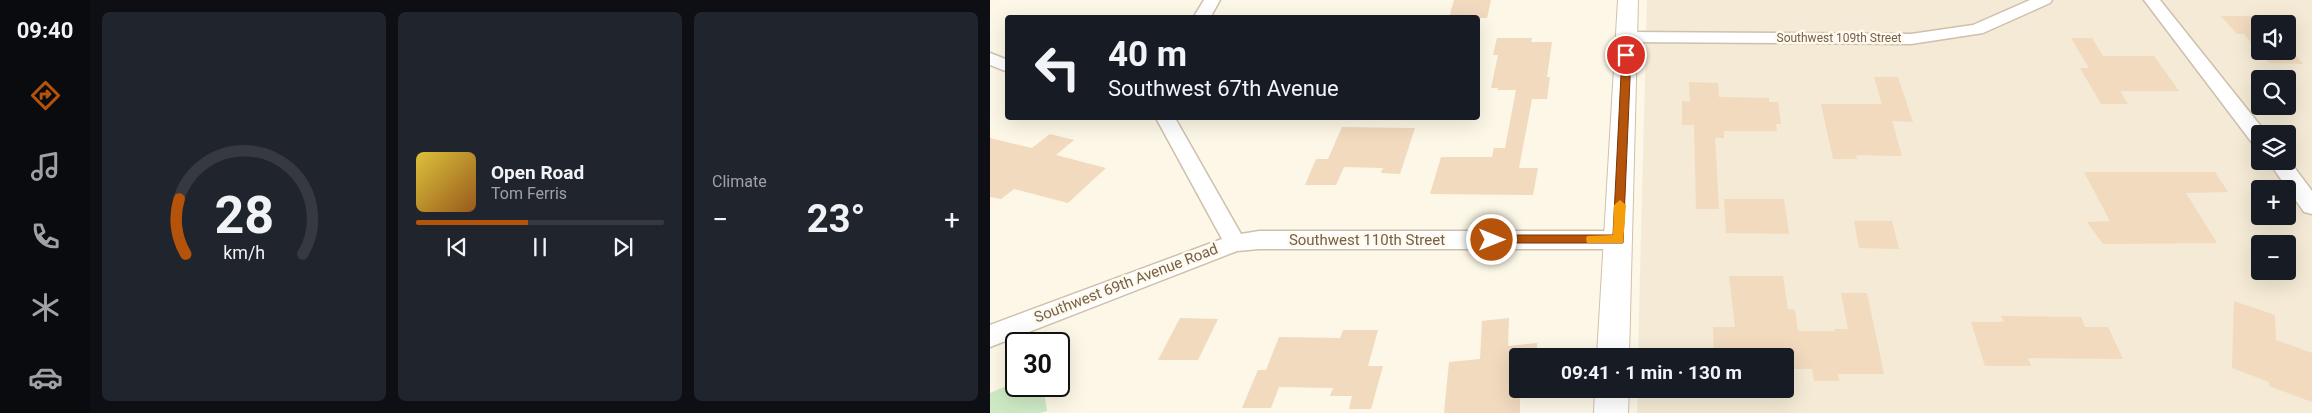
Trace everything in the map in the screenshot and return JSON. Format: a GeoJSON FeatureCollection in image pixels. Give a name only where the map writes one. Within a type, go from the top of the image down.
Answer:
{"type":"FeatureCollection","features":[{"type":"Feature","properties":{"kind":"main road"},"geometry":{"type":"LineString","coordinates":[[1614,348],[1628,0]]}},
{"type":"Feature","properties":{"kind":"main road"},"geometry":{"type":"LineString","coordinates":[[1611,413],[1612,398]]}},
{"type":"Feature","properties":{"kind":"street"},"geometry":{"type":"LineString","coordinates":[[1203,15],[1212,0]]}},
{"type":"Feature","properties":{"kind":"street","name":"Southwest 109th Street"},"geometry":{"type":"LineString","coordinates":[[1627,37],[1911,38],[1977,29],[2044,0]]}},
{"type":"Feature","properties":{"kind":"street"},"geometry":{"type":"LineString","coordinates":[[2152,0],[2251,127]]}},
{"type":"Feature","properties":{"kind":"street"},"geometry":{"type":"LineString","coordinates":[[990,58],[1005,66]]}},
{"type":"Feature","properties":{"kind":"street"},"geometry":{"type":"LineString","coordinates":[[1167,120],[1235,242]]}},
{"type":"Feature","properties":{"kind":"street"},"geometry":{"type":"LineString","coordinates":[[2285,170],[2312,206]]}},
{"type":"Feature","properties":{"kind":"street","name":"Southwest 110th Street"},"geometry":{"type":"LineString","coordinates":[[1235,242],[1259,240],[1619,240]]}},
{"type":"Feature","properties":{"kind":"street","name":"Southwest 69th Avenue Road"},"geometry":{"type":"LineString","coordinates":[[990,336],[1235,242]]}},
{"type":"Feature","properties":{"kind":"shaded area"},"geometry":{"type":"Polygon","coordinates":[[[1647,0],[2312,0],[2312,413],[1637,413],[1638,398],[1794,398],[1794,348],[1638,348],[1647,0]]]}},
{"type":"Feature","properties":{"kind":"green space"},"geometry":{"type":"Polygon","coordinates":[[[1005,387],[1005,397],[1045,397],[1047,411],[1040,413],[990,413],[990,393],[1005,387]]]}},
{"type":"Feature","properties":{"kind":"building"},"geometry":{"type":"Polygon","coordinates":[[[1454,0],[1491,0],[1487,18],[1480,18],[1480,15],[1450,15],[1454,0]]]}},
{"type":"Feature","properties":{"kind":"building"},"geometry":{"type":"Polygon","coordinates":[[[2221,16],[2251,16],[2251,42],[2244,34],[2237,34],[2221,16]]]}},
{"type":"Feature","properties":{"kind":"building"},"geometry":{"type":"Polygon","coordinates":[[[1497,38],[1532,38],[1531,42],[1552,42],[1547,77],[1550,77],[1547,99],[1532,99],[1519,168],[1538,168],[1533,195],[1430,194],[1441,157],[1492,157],[1494,148],[1505,148],[1516,90],[1497,90],[1498,88],[1491,88],[1498,55],[1493,55],[1497,38]]]}},
{"type":"Feature","properties":{"kind":"building"},"geometry":{"type":"Polygon","coordinates":[[[2071,38],[2092,38],[2103,56],[2154,56],[2179,91],[2120,91],[2128,104],[2101,104],[2080,68],[2089,68],[2071,38]]]}},
{"type":"Feature","properties":{"kind":"building"},"geometry":{"type":"Polygon","coordinates":[[[2296,56],[2303,64],[2269,63],[2266,60],[2296,60],[2296,56]]]}},
{"type":"Feature","properties":{"kind":"building"},"geometry":{"type":"Polygon","coordinates":[[[1874,77],[1898,77],[1913,122],[1892,121],[1902,156],[1856,155],[1857,159],[1833,159],[1821,104],[1882,104],[1874,77]]]}},
{"type":"Feature","properties":{"kind":"building"},"geometry":{"type":"Polygon","coordinates":[[[1689,82],[1718,83],[1719,97],[1769,98],[1769,102],[1778,102],[1781,124],[1776,124],[1777,131],[1724,131],[1724,138],[1715,138],[1719,209],[1696,209],[1694,125],[1682,125],[1682,101],[1690,102],[1689,82]]]}},
{"type":"Feature","properties":{"kind":"building"},"geometry":{"type":"Polygon","coordinates":[[[1342,127],[1415,128],[1400,174],[1381,173],[1383,168],[1344,167],[1336,185],[1305,185],[1316,159],[1328,159],[1342,127]]]}},
{"type":"Feature","properties":{"kind":"building"},"geometry":{"type":"Polygon","coordinates":[[[1050,134],[1074,140],[1056,155],[1106,168],[1068,203],[1014,189],[1001,199],[990,197],[990,138],[1032,148],[1050,134]]]}},
{"type":"Feature","properties":{"kind":"building"},"geometry":{"type":"Polygon","coordinates":[[[2084,172],[2215,172],[2228,192],[2186,193],[2217,243],[2103,244],[2087,222],[2110,221],[2084,172]]]}},
{"type":"Feature","properties":{"kind":"building"},"geometry":{"type":"Polygon","coordinates":[[[1724,199],[1784,199],[1789,234],[1726,233],[1724,199]]]}},
{"type":"Feature","properties":{"kind":"building"},"geometry":{"type":"Polygon","coordinates":[[[1854,221],[1892,221],[1899,249],[1859,248],[1854,221]]]}},
{"type":"Feature","properties":{"kind":"building"},"geometry":{"type":"Polygon","coordinates":[[[1729,276],[1783,276],[1788,309],[1795,310],[1798,331],[1848,329],[1841,293],[1867,293],[1884,374],[1838,374],[1839,381],[1814,381],[1812,369],[1794,369],[1794,348],[1714,348],[1713,327],[1735,327],[1729,276]]]}},
{"type":"Feature","properties":{"kind":"building"},"geometry":{"type":"Polygon","coordinates":[[[2234,301],[2275,315],[2276,340],[2312,353],[2312,402],[2269,386],[2269,382],[2232,368],[2234,301]]]}},
{"type":"Feature","properties":{"kind":"building"},"geometry":{"type":"Polygon","coordinates":[[[2001,316],[2081,317],[2085,327],[2108,327],[2123,359],[2028,358],[2031,366],[1985,366],[1971,322],[2004,322],[2001,316]]]}},
{"type":"Feature","properties":{"kind":"building"},"geometry":{"type":"Polygon","coordinates":[[[1180,318],[1218,319],[1198,360],[1158,360],[1180,318]]]}},
{"type":"Feature","properties":{"kind":"building"},"geometry":{"type":"Polygon","coordinates":[[[1509,318],[1508,346],[1537,343],[1537,348],[1509,348],[1509,398],[1520,398],[1520,413],[1444,413],[1449,362],[1480,359],[1482,321],[1509,318]]]}},
{"type":"Feature","properties":{"kind":"building"},"geometry":{"type":"Polygon","coordinates":[[[1343,330],[1378,330],[1368,366],[1383,366],[1371,409],[1349,409],[1352,396],[1330,396],[1333,388],[1279,387],[1271,408],[1242,408],[1258,370],[1266,370],[1279,337],[1340,338],[1343,330]]]}},
{"type":"Feature","properties":{"kind":"slow traffic"},"geometry":{"type":"LineString","coordinates":[[1592,239],[1619,240],[1620,205]]}},
{"type":"Feature","properties":{"kind":"route"},"geometry":{"type":"LineString","coordinates":[[1492,240],[1619,240],[1626,55]]}}]}
